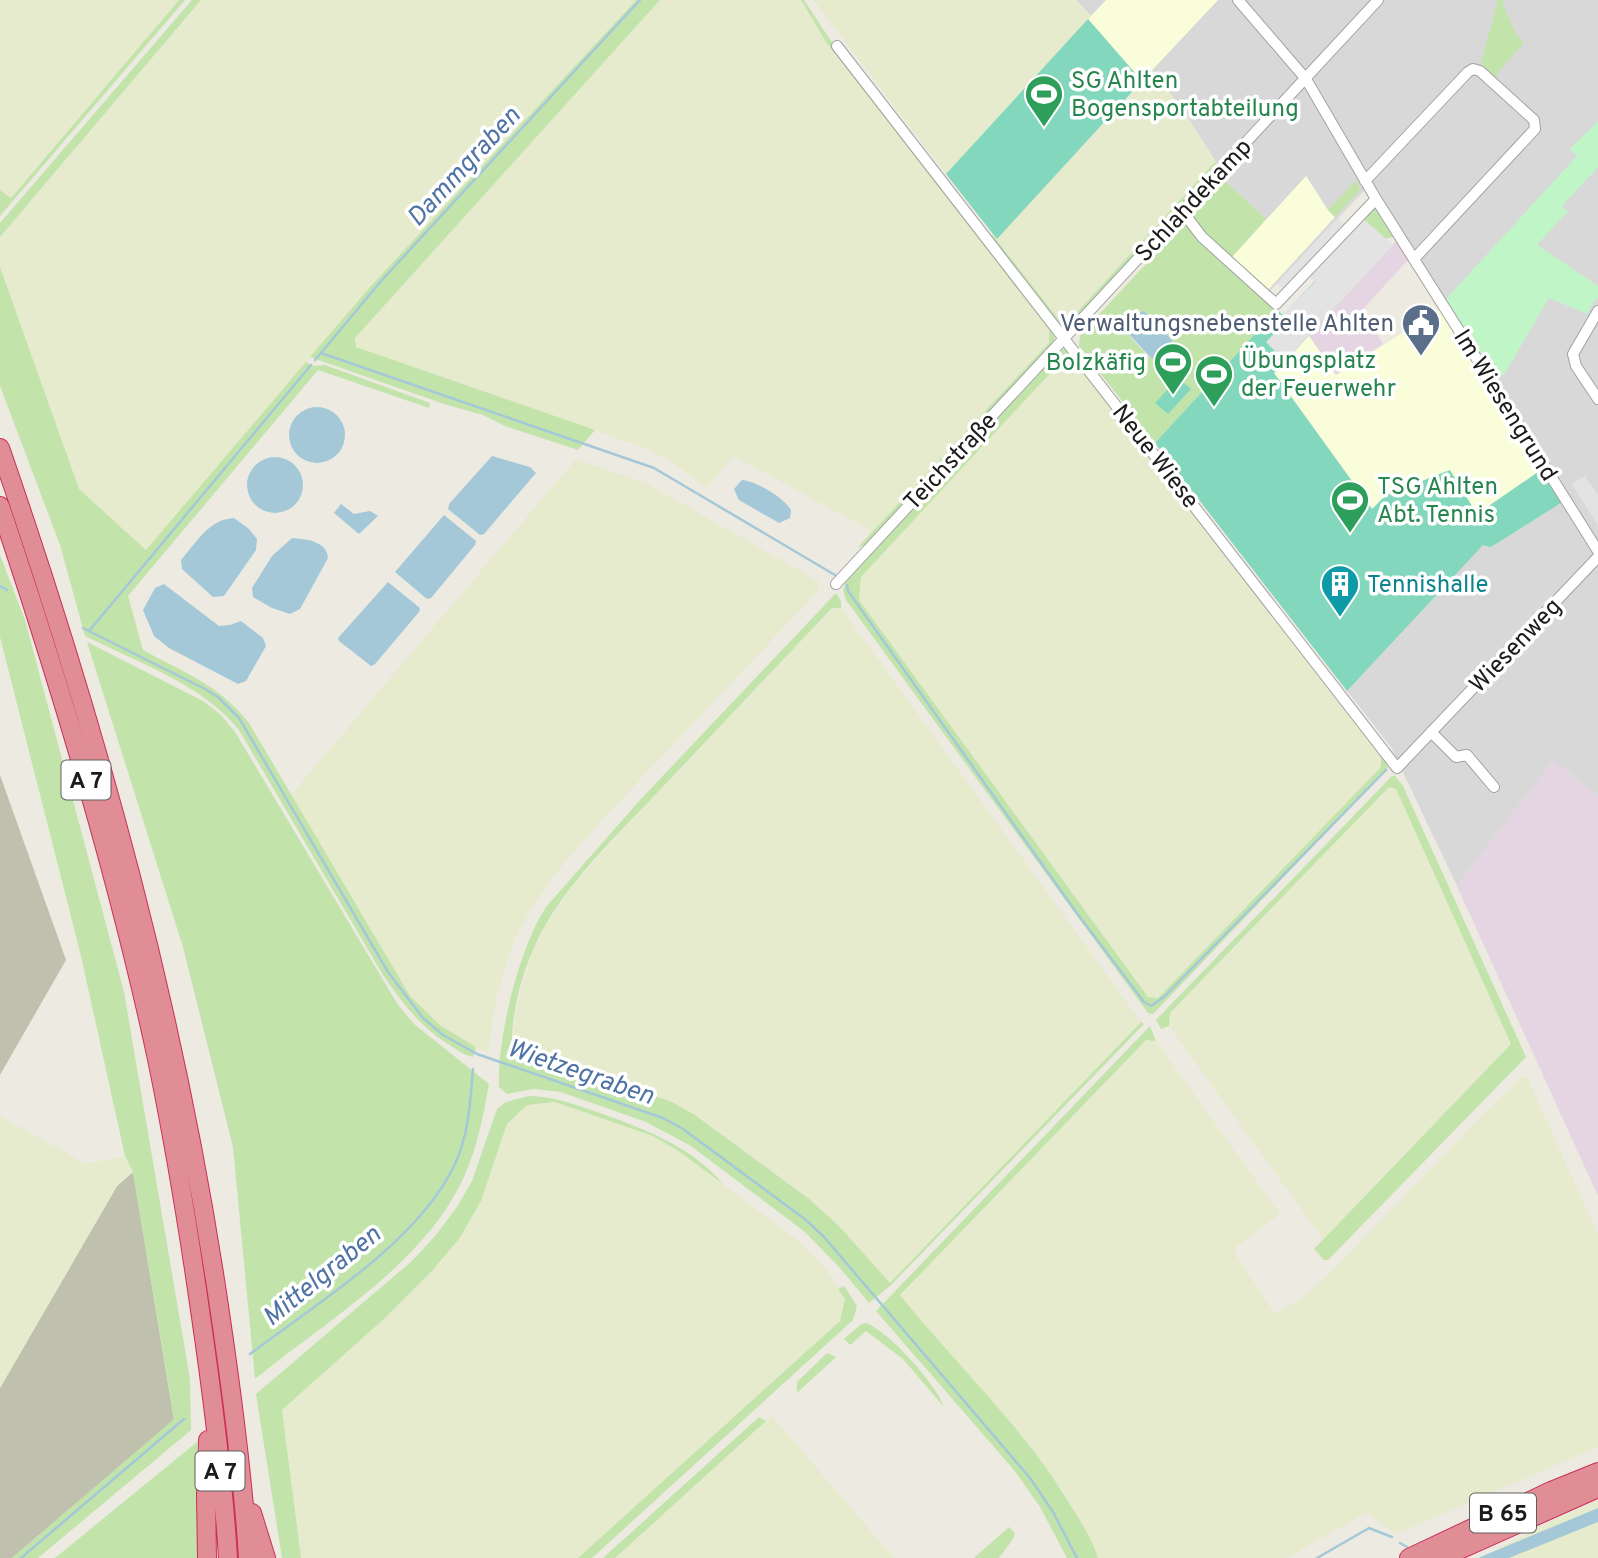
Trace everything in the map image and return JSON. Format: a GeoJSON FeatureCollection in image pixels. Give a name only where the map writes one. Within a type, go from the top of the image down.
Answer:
{"type":"FeatureCollection","features":[{"type":"Feature","properties":{"kind":"highway","name":"A 7"},"geometry":{"type":"LineString","coordinates":[[0,448],[52,601],[100,759],[168,1023],[205,1211],[232,1396],[248,1558]]}},
{"type":"Feature","properties":{"kind":"highway","name":"A 7"},"geometry":{"type":"LineString","coordinates":[[0,506],[75,743],[132,952],[173,1139],[211,1384],[228,1558]]}},
{"type":"Feature","properties":{"kind":"highway"},"geometry":{"type":"LineString","coordinates":[[207,1558],[205,1495],[211,1384]]}},
{"type":"Feature","properties":{"kind":"highway","name":"B 65"},"geometry":{"type":"LineString","coordinates":[[1409,1558],[1551,1491],[1598,1472]]}},
{"type":"Feature","properties":{"kind":"highway"},"geometry":{"type":"LineString","coordinates":[[242,1483],[266,1558]]}},
{"type":"Feature","properties":{"kind":"highway","name":"B 65"},"geometry":{"type":"LineString","coordinates":[[1441,1558],[1598,1488]]}},
{"type":"Feature","properties":{"kind":"street","name":"Im Wiesengrund"},"geometry":{"type":"LineString","coordinates":[[1238,0],[1306,79],[1376,199],[1598,551]]}},
{"type":"Feature","properties":{"kind":"street","name":"Schlahdekamp"},"geometry":{"type":"LineString","coordinates":[[1064,338],[1378,0]]}},
{"type":"Feature","properties":{"kind":"street","name":"Neue Wiese"},"geometry":{"type":"LineString","coordinates":[[838,46],[1397,768]]}},
{"type":"Feature","properties":{"kind":"street"},"geometry":{"type":"LineString","coordinates":[[1365,181],[1473,69],[1480,71],[1534,120],[1535,129],[1414,259]]}},
{"type":"Feature","properties":{"kind":"street"},"geometry":{"type":"LineString","coordinates":[[1183,212],[1202,237],[1276,304],[1376,199]]}},
{"type":"Feature","properties":{"kind":"street"},"geometry":{"type":"LineString","coordinates":[[1598,311],[1573,354],[1576,366],[1598,398]]}},
{"type":"Feature","properties":{"kind":"street","name":"Teichstraße"},"geometry":{"type":"LineString","coordinates":[[836,584],[1064,338]]}},
{"type":"Feature","properties":{"kind":"street","name":"Wiesenweg"},"geometry":{"type":"LineString","coordinates":[[1397,768],[1598,557]]}},
{"type":"Feature","properties":{"kind":"street"},"geometry":{"type":"LineString","coordinates":[[1431,732],[1456,757],[1467,755],[1494,787]]}},
{"type":"Feature","properties":{"kind":"shaded area"},"geometry":{"type":"Polygon","coordinates":[[[0,0],[179,0],[10,198],[0,190],[0,0]]]}},
{"type":"Feature","properties":{"kind":"shaded area"},"geometry":{"type":"Polygon","coordinates":[[[201,0],[636,0],[371,286],[146,550],[79,489],[0,267],[0,237],[201,0]]]}},
{"type":"Feature","properties":{"kind":"shaded area"},"geometry":{"type":"Polygon","coordinates":[[[660,0],[801,0],[826,42],[1049,330],[1049,343],[873,532],[734,456],[706,488],[669,460],[645,448],[356,347],[355,338],[660,0]]]}},
{"type":"Feature","properties":{"kind":"shaded area"},"geometry":{"type":"Polygon","coordinates":[[[814,0],[1076,0],[1091,16],[946,174],[814,0]]]}},
{"type":"Feature","properties":{"kind":"shaded area"},"geometry":{"type":"Polygon","coordinates":[[[1076,0],[1598,0],[1598,796],[1553,761],[1457,886],[1391,747],[1347,691],[1483,544],[1496,544],[1567,499],[1372,182],[1269,292],[1232,257],[1266,219],[1223,179],[1218,165],[1187,116],[1153,70],[1142,81],[1088,19],[1091,16],[1076,0]]]}},
{"type":"Feature","properties":{"kind":"shaded area"},"geometry":{"type":"Polygon","coordinates":[[[1106,0],[1218,0],[1142,81],[1088,19],[1106,0]]]}},
{"type":"Feature","properties":{"kind":"shaded area"},"geometry":{"type":"Polygon","coordinates":[[[1153,70],[1187,116],[1215,162],[1069,321],[1059,320],[997,239],[1153,70]]]}},
{"type":"Feature","properties":{"kind":"shaded area"},"geometry":{"type":"Polygon","coordinates":[[[1306,176],[1335,217],[1268,290],[1232,257],[1306,176]]]}},
{"type":"Feature","properties":{"kind":"shaded area"},"geometry":{"type":"Polygon","coordinates":[[[1362,218],[1393,245],[1285,361],[1266,342],[1284,323],[1282,315],[1315,282],[1309,276],[1362,218]]]}},
{"type":"Feature","properties":{"kind":"shaded area"},"geometry":{"type":"Polygon","coordinates":[[[1338,219],[1344,224],[1284,289],[1277,284],[1338,219]]]}},
{"type":"Feature","properties":{"kind":"shaded area"},"geometry":{"type":"Polygon","coordinates":[[[1397,240],[1409,259],[1362,310],[1383,344],[1336,376],[1309,336],[1397,240]]]}},
{"type":"Feature","properties":{"kind":"shaded area"},"geometry":{"type":"Polygon","coordinates":[[[1440,309],[1541,470],[1477,514],[1373,509],[1274,373],[1309,336],[1336,375],[1440,309]]]}},
{"type":"Feature","properties":{"kind":"shaded area"},"geometry":{"type":"Polygon","coordinates":[[[1068,354],[1381,756],[1381,767],[1158,998],[1148,997],[859,600],[861,577],[1068,354]]]}},
{"type":"Feature","properties":{"kind":"shaded area"},"geometry":{"type":"Polygon","coordinates":[[[576,459],[646,483],[818,581],[819,590],[600,822],[555,874],[529,912],[513,942],[496,998],[488,1052],[471,1046],[441,1026],[410,996],[291,795],[576,459]]]}},
{"type":"Feature","properties":{"kind":"shaded area"},"geometry":{"type":"Polygon","coordinates":[[[1585,476],[1598,495],[1598,526],[1572,484],[1585,476]]]}},
{"type":"Feature","properties":{"kind":"shaded area"},"geometry":{"type":"Polygon","coordinates":[[[832,608],[841,608],[1141,1022],[890,1283],[839,1226],[808,1198],[695,1115],[670,1101],[512,1052],[517,1004],[533,950],[547,923],[571,888],[832,608]]]}},
{"type":"Feature","properties":{"kind":"shaded area"},"geometry":{"type":"Polygon","coordinates":[[[1553,761],[1598,796],[1598,1196],[1457,886],[1553,761]]]}},
{"type":"Feature","properties":{"kind":"shaded area"},"geometry":{"type":"Polygon","coordinates":[[[0,775],[66,960],[0,1075],[0,775]]]}},
{"type":"Feature","properties":{"kind":"shaded area"},"geometry":{"type":"Polygon","coordinates":[[[1389,787],[1396,789],[1511,1044],[1323,1239],[1169,1026],[1170,1014],[1389,787]]]}},
{"type":"Feature","properties":{"kind":"shaded area"},"geometry":{"type":"Polygon","coordinates":[[[1146,1040],[1156,1041],[1280,1214],[1235,1248],[1237,1257],[1275,1314],[1302,1298],[1331,1272],[1476,1122],[1522,1077],[1527,1077],[1598,1235],[1598,1447],[1396,1534],[1366,1513],[1287,1558],[1098,1558],[1063,1491],[900,1295],[1146,1040]]]}},
{"type":"Feature","properties":{"kind":"shaded area"},"geometry":{"type":"Polygon","coordinates":[[[555,1102],[653,1136],[680,1152],[798,1241],[826,1269],[845,1299],[840,1321],[578,1558],[301,1558],[282,1410],[385,1318],[459,1239],[481,1201],[507,1124],[527,1105],[555,1102]]]}},
{"type":"Feature","properties":{"kind":"shaded area"},"geometry":{"type":"Polygon","coordinates":[[[0,1116],[86,1164],[125,1156],[133,1172],[117,1186],[0,1388],[0,1116]]]}},
{"type":"Feature","properties":{"kind":"shaded area"},"geometry":{"type":"Polygon","coordinates":[[[133,1172],[174,1420],[12,1558],[0,1558],[0,1388],[117,1186],[133,1172]]]}},
{"type":"Feature","properties":{"kind":"shaded area"},"geometry":{"type":"Polygon","coordinates":[[[772,1416],[894,1558],[615,1558],[772,1416]]]}},
{"type":"Feature","properties":{"kind":"shaded area"},"geometry":{"type":"Polygon","coordinates":[[[1598,1500],[1598,1558],[1480,1558],[1553,1520],[1598,1500]]]}},
{"type":"Feature","properties":{"kind":"green space"},"geometry":{"type":"Polygon","coordinates":[[[179,0],[185,0],[0,216],[0,190],[11,198],[179,0]]]}},
{"type":"Feature","properties":{"kind":"green space"},"geometry":{"type":"Polygon","coordinates":[[[192,0],[201,0],[0,237],[0,223],[192,0]]]}},
{"type":"Feature","properties":{"kind":"green space"},"geometry":{"type":"Polygon","coordinates":[[[636,0],[660,0],[355,338],[356,347],[595,430],[578,450],[310,357],[371,286],[636,0]]]}},
{"type":"Feature","properties":{"kind":"green space"},"geometry":{"type":"Polygon","coordinates":[[[801,0],[804,0],[835,47],[1055,333],[1054,343],[865,545],[858,547],[1049,343],[1049,330],[826,42],[801,0]]]}},
{"type":"Feature","properties":{"kind":"green space"},"geometry":{"type":"Polygon","coordinates":[[[1498,0],[1504,0],[1503,5],[1516,34],[1524,43],[1496,78],[1481,63],[1498,0]]]}},
{"type":"Feature","properties":{"kind":"green space","name":"SG Ahlten Bogensportabteilung"},"geometry":{"type":"Polygon","coordinates":[[[1088,19],[1142,81],[997,239],[946,174],[1088,19]]]}},
{"type":"Feature","properties":{"kind":"green space"},"geometry":{"type":"Polygon","coordinates":[[[1598,121],[1598,167],[1562,206],[1568,211],[1537,245],[1598,286],[1598,299],[1595,299],[1587,314],[1549,298],[1504,375],[1490,371],[1445,300],[1577,156],[1570,149],[1598,121]]]}},
{"type":"Feature","properties":{"kind":"green space"},"geometry":{"type":"Polygon","coordinates":[[[1215,162],[1218,165],[1083,312],[1063,327],[1059,326],[989,237],[992,234],[1059,320],[1069,321],[1215,162]]]}},
{"type":"Feature","properties":{"kind":"green space"},"geometry":{"type":"Polygon","coordinates":[[[1223,179],[1266,219],[1232,257],[1205,233],[1191,215],[1223,179]]]}},
{"type":"Feature","properties":{"kind":"green space"},"geometry":{"type":"Polygon","coordinates":[[[1356,180],[1360,190],[1335,217],[1328,210],[1356,180]]]}},
{"type":"Feature","properties":{"kind":"green space"},"geometry":{"type":"Polygon","coordinates":[[[1371,209],[1379,209],[1395,236],[1386,239],[1362,218],[1371,209]]]}},
{"type":"Feature","properties":{"kind":"green space"},"geometry":{"type":"Polygon","coordinates":[[[1185,222],[1198,239],[1277,310],[1155,443],[1079,346],[1080,335],[1185,222]],[[1144,311],[1128,325],[1131,338],[1150,358],[1163,356],[1172,340],[1144,311]]]}},
{"type":"Feature","properties":{"kind":"green space"},"geometry":{"type":"Polygon","coordinates":[[[0,267],[79,489],[146,550],[306,362],[314,366],[325,365],[430,403],[429,408],[318,370],[128,596],[143,650],[213,689],[249,723],[410,996],[441,1026],[476,1047],[473,1057],[460,1052],[428,1029],[390,985],[239,730],[224,714],[188,687],[85,636],[60,545],[0,386],[0,267]]]}},
{"type":"Feature","properties":{"kind":"green space","name":"TSG Ahlten Abt. Tennis"},"geometry":{"type":"Polygon","coordinates":[[[1315,281],[1339,303],[1274,373],[1372,509],[1386,495],[1450,470],[1477,514],[1541,470],[1561,503],[1496,544],[1490,547],[1483,545],[1347,691],[1155,443],[1277,310],[1283,315],[1315,281]]]}},
{"type":"Feature","properties":{"kind":"green space"},"geometry":{"type":"Polygon","coordinates":[[[1060,349],[1067,349],[1382,755],[1388,768],[1153,1014],[1148,1013],[846,600],[843,590],[846,581],[1060,349]],[[1068,354],[861,577],[859,600],[1148,997],[1158,998],[1381,767],[1381,756],[1068,354]]]}},
{"type":"Feature","properties":{"kind":"green space","name":"Bolzkäfig"},"geometry":{"type":"Polygon","coordinates":[[[1178,378],[1191,389],[1168,414],[1155,403],[1178,378]]]}},
{"type":"Feature","properties":{"kind":"green space"},"geometry":{"type":"Polygon","coordinates":[[[0,555],[25,620],[124,992],[190,1379],[191,1430],[38,1558],[12,1558],[174,1419],[133,1172],[125,1156],[81,956],[0,637],[0,555]]]}},
{"type":"Feature","properties":{"kind":"green space"},"geometry":{"type":"Polygon","coordinates":[[[836,593],[841,601],[841,608],[832,608],[612,840],[557,906],[538,938],[525,969],[516,1002],[512,1051],[670,1101],[695,1115],[808,1198],[839,1226],[890,1283],[1141,1022],[1144,1024],[891,1285],[869,1303],[805,1232],[691,1146],[646,1122],[561,1092],[534,1089],[507,1094],[499,1087],[502,1044],[512,994],[527,946],[546,907],[640,800],[836,593]]]}},
{"type":"Feature","properties":{"kind":"green space"},"geometry":{"type":"Polygon","coordinates":[[[87,642],[203,701],[220,714],[235,732],[398,1005],[414,1024],[489,1084],[479,1133],[462,1181],[444,1212],[422,1240],[370,1290],[255,1379],[233,1147],[183,947],[87,642]]]}},
{"type":"Feature","properties":{"kind":"green space"},"geometry":{"type":"Polygon","coordinates":[[[1392,776],[1403,786],[1526,1057],[1328,1260],[1324,1260],[1314,1249],[1511,1044],[1396,789],[1389,787],[1170,1013],[1169,1026],[1161,1029],[1156,1020],[1392,776]]]}},
{"type":"Feature","properties":{"kind":"green space"},"geometry":{"type":"Polygon","coordinates":[[[1150,1026],[1156,1041],[1146,1040],[900,1295],[1011,1423],[1053,1477],[1089,1537],[1098,1558],[1067,1558],[1040,1507],[1014,1470],[876,1311],[1150,1026]]]}},
{"type":"Feature","properties":{"kind":"green space"},"geometry":{"type":"Polygon","coordinates":[[[529,1096],[566,1102],[668,1141],[697,1159],[723,1184],[653,1136],[555,1102],[527,1105],[507,1124],[481,1201],[459,1239],[385,1318],[282,1410],[301,1558],[282,1558],[256,1394],[412,1261],[436,1235],[472,1181],[497,1109],[506,1102],[529,1096]]]}},
{"type":"Feature","properties":{"kind":"green space"},"geometry":{"type":"Polygon","coordinates":[[[844,1286],[857,1306],[853,1320],[592,1558],[578,1558],[840,1321],[845,1299],[838,1289],[844,1286]]]}},
{"type":"Feature","properties":{"kind":"green space"},"geometry":{"type":"Polygon","coordinates":[[[865,1323],[898,1346],[932,1386],[944,1407],[903,1359],[866,1331],[850,1345],[844,1339],[865,1323]]]}},
{"type":"Feature","properties":{"kind":"green space"},"geometry":{"type":"Polygon","coordinates":[[[827,1353],[836,1357],[797,1393],[797,1382],[827,1353]]]}},
{"type":"Feature","properties":{"kind":"green space"},"geometry":{"type":"Polygon","coordinates":[[[759,1417],[766,1421],[615,1558],[603,1558],[759,1417]]]}},
{"type":"Feature","properties":{"kind":"green space"},"geometry":{"type":"Polygon","coordinates":[[[197,1442],[200,1558],[55,1558],[197,1442]]]}},
{"type":"Feature","properties":{"kind":"green space"},"geometry":{"type":"Polygon","coordinates":[[[1009,1527],[1015,1533],[999,1558],[974,1558],[1009,1527]]]}},
{"type":"Feature","properties":{"kind":"water"},"geometry":{"type":"Polygon","coordinates":[[[1144,311],[1172,340],[1171,347],[1156,359],[1151,358],[1126,331],[1139,313],[1144,311]]]}},
{"type":"Feature","properties":{"kind":"water"},"geometry":{"type":"Polygon","coordinates":[[[312,407],[322,407],[337,415],[343,424],[343,446],[337,455],[322,463],[312,463],[294,451],[289,440],[289,430],[301,412],[312,407]]]}},
{"type":"Feature","properties":{"kind":"water"},"geometry":{"type":"Polygon","coordinates":[[[492,456],[530,467],[536,473],[484,534],[480,535],[448,509],[449,504],[492,456]]]}},
{"type":"Feature","properties":{"kind":"water"},"geometry":{"type":"Polygon","coordinates":[[[270,457],[280,457],[295,465],[301,474],[301,496],[295,505],[280,513],[270,513],[252,501],[247,490],[247,480],[259,462],[270,457]]]}},
{"type":"Feature","properties":{"kind":"water"},"geometry":{"type":"Polygon","coordinates":[[[742,480],[776,495],[791,510],[790,518],[779,523],[739,500],[734,489],[742,480]]]}},
{"type":"Feature","properties":{"kind":"water"},"geometry":{"type":"Polygon","coordinates":[[[341,504],[354,514],[370,511],[378,516],[359,534],[334,513],[341,504]]]}},
{"type":"Feature","properties":{"kind":"water"},"geometry":{"type":"Polygon","coordinates":[[[444,515],[476,541],[431,598],[427,599],[395,572],[444,515]]]}},
{"type":"Feature","properties":{"kind":"water"},"geometry":{"type":"Polygon","coordinates":[[[234,518],[257,539],[256,550],[224,596],[213,597],[182,569],[181,560],[210,527],[225,519],[234,518]]]}},
{"type":"Feature","properties":{"kind":"water"},"geometry":{"type":"Polygon","coordinates":[[[292,538],[320,544],[327,552],[328,558],[300,609],[290,614],[253,597],[252,588],[272,556],[292,538]]]}},
{"type":"Feature","properties":{"kind":"water"},"geometry":{"type":"Polygon","coordinates":[[[388,582],[420,608],[371,666],[338,638],[388,582]]]}},
{"type":"Feature","properties":{"kind":"water"},"geometry":{"type":"Polygon","coordinates":[[[164,584],[219,626],[241,621],[263,638],[266,646],[246,681],[238,684],[169,648],[154,636],[143,610],[155,588],[164,584]]]}},
{"type":"Feature","properties":{"kind":"water"},"geometry":{"type":"Polygon","coordinates":[[[1598,1508],[1598,1522],[1509,1558],[1478,1558],[1598,1508]]]}},
{"type":"Feature","properties":{"kind":"waterway","name":"Dammgraben"},"geometry":{"type":"LineString","coordinates":[[315,360],[382,280],[640,0]]}},
{"type":"Feature","properties":{"kind":"waterway"},"geometry":{"type":"LineString","coordinates":[[321,353],[654,468],[835,575]]}},
{"type":"Feature","properties":{"kind":"waterway","name":"Dammgraben"},"geometry":{"type":"LineString","coordinates":[[89,631],[311,365]]}},
{"type":"Feature","properties":{"kind":"waterway"},"geometry":{"type":"LineString","coordinates":[[847,585],[848,591],[1076,912],[1144,1002],[1151,1006],[1165,996],[1386,770]]}},
{"type":"Feature","properties":{"kind":"waterway","name":"Wietzegraben"},"geometry":{"type":"LineString","coordinates":[[0,586],[7,590]]}},
{"type":"Feature","properties":{"kind":"waterway","name":"Wietzegraben"},"geometry":{"type":"LineString","coordinates":[[83,628],[205,689],[218,697],[239,718],[388,972],[423,1018],[443,1035],[477,1054],[663,1118],[683,1129],[806,1220],[824,1237],[1030,1478],[1053,1512],[1077,1558]]}},
{"type":"Feature","properties":{"kind":"waterway","name":"Mittelgraben"},"geometry":{"type":"LineString","coordinates":[[250,1354],[334,1293],[390,1247],[436,1196],[453,1168],[462,1144],[468,1120],[473,1069]]}},
{"type":"Feature","properties":{"kind":"waterway","name":"Mittelgraben"},"geometry":{"type":"LineString","coordinates":[[21,1558],[184,1419]]}},
{"type":"Feature","properties":{"kind":"waterway"},"geometry":{"type":"LineString","coordinates":[[1317,1558],[1369,1528],[1392,1537]]}},
{"type":"Feature","properties":{"kind":"waterway"},"geometry":{"type":"LineString","coordinates":[[1400,1543],[1407,1547]]}},
{"type":"Feature","properties":{"kind":"place","name":"SG Ahlten Bogensportabteilung"},"geometry":{"type":"Point","coordinates":[1044,128]}},
{"type":"Feature","properties":{"kind":"place","name":"Verwaltungsnebenstelle Ahlten"},"geometry":{"type":"Point","coordinates":[1421,357]}},
{"type":"Feature","properties":{"kind":"place","name":"Bolzkäfig"},"geometry":{"type":"Point","coordinates":[1173,396]}},
{"type":"Feature","properties":{"kind":"place","name":"Übungsplatz der Feuerwehr"},"geometry":{"type":"Point","coordinates":[1214,408]}},
{"type":"Feature","properties":{"kind":"place","name":"TSG Ahlten Abt. Tennis"},"geometry":{"type":"Point","coordinates":[1350,534]}},
{"type":"Feature","properties":{"kind":"place","name":"Tennishalle"},"geometry":{"type":"Point","coordinates":[1340,618]}}]}
